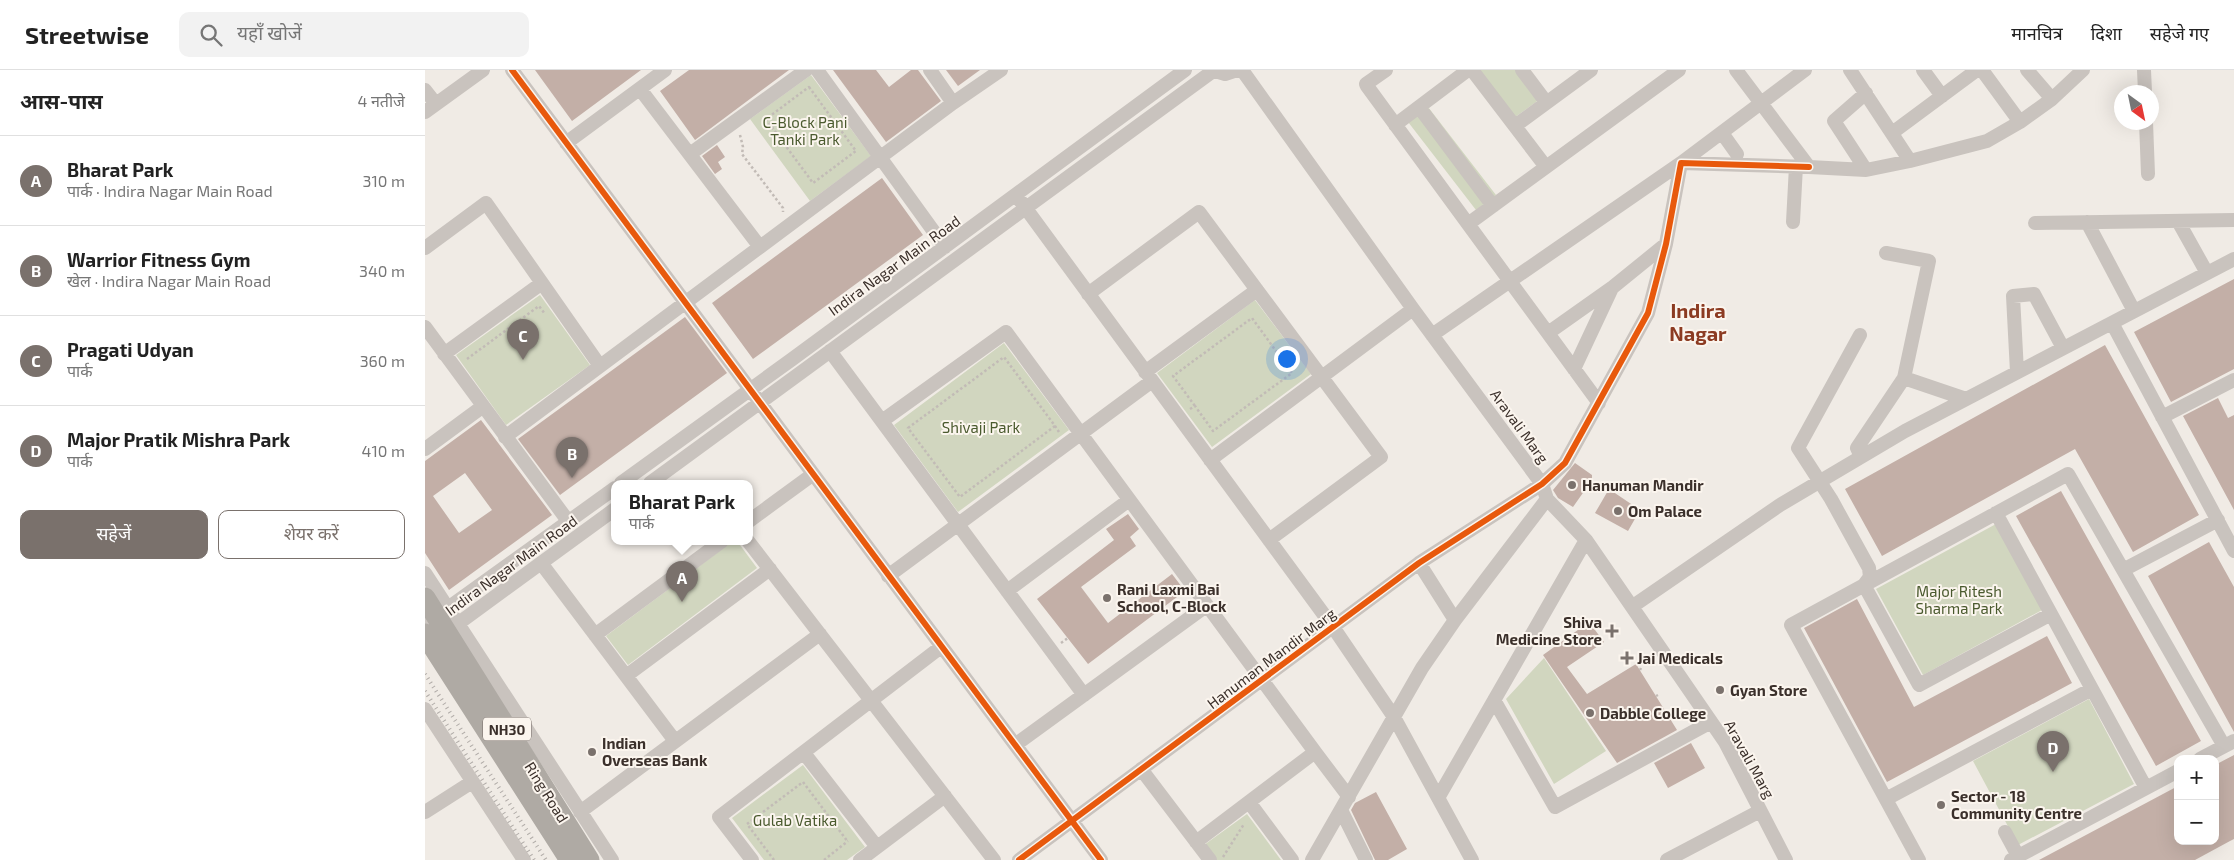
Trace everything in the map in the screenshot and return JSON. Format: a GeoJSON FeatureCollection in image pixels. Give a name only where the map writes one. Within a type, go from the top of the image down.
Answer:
{"type":"FeatureCollection","features":[{"type":"Feature","properties":{"kind":"highway","name":"Ring Road"},"geometry":{"type":"LineString","coordinates":[[425,598],[589,860]]}},
{"type":"Feature","properties":{"kind":"highway","name":"Ring Road"},"geometry":{"type":"LineString","coordinates":[[425,634],[570,860]]}},
{"type":"Feature","properties":{"kind":"street"},"geometry":{"type":"LineString","coordinates":[[425,90],[430,108],[483,70]]}},
{"type":"Feature","properties":{"kind":"street"},"geometry":{"type":"LineString","coordinates":[[511,70],[1101,860]]}},
{"type":"Feature","properties":{"kind":"street"},"geometry":{"type":"LineString","coordinates":[[566,144],[665,70]]}},
{"type":"Feature","properties":{"kind":"street"},"geometry":{"type":"LineString","coordinates":[[690,154],[806,70]]}},
{"type":"Feature","properties":{"kind":"street"},"geometry":{"type":"LineString","coordinates":[[817,70],[945,247]]}},
{"type":"Feature","properties":{"kind":"street"},"geometry":{"type":"LineString","coordinates":[[930,70],[953,103]]}},
{"type":"Feature","properties":{"kind":"street"},"geometry":{"type":"LineString","coordinates":[[505,437],[953,103],[1001,70]]}},
{"type":"Feature","properties":{"kind":"street","name":"Indira Nagar Main Road"},"geometry":{"type":"LineString","coordinates":[[625,480],[1185,70]]}},
{"type":"Feature","properties":{"kind":"street"},"geometry":{"type":"LineString","coordinates":[[1213,70],[1225,74],[1237,70]]}},
{"type":"Feature","properties":{"kind":"street","name":"Indira Nagar Main Road"},"geometry":{"type":"LineString","coordinates":[[654,480],[1213,70]]}},
{"type":"Feature","properties":{"kind":"street","name":"Aravali Marg"},"geometry":{"type":"LineString","coordinates":[[1242,70],[1413,309],[1542,484],[1547,499],[1586,540],[1633,606],[1725,742],[1786,860]]}},
{"type":"Feature","properties":{"kind":"street"},"geometry":{"type":"LineString","coordinates":[[1386,70],[1366,84],[1599,403]]}},
{"type":"Feature","properties":{"kind":"street"},"geometry":{"type":"LineString","coordinates":[[1395,125],[1468,70]]}},
{"type":"Feature","properties":{"kind":"street"},"geometry":{"type":"LineString","coordinates":[[1472,70],[1546,167]]}},
{"type":"Feature","properties":{"kind":"street"},"geometry":{"type":"LineString","coordinates":[[1522,70],[1546,102]]}},
{"type":"Feature","properties":{"kind":"street"},"geometry":{"type":"LineString","coordinates":[[1468,224],[1679,70]]}},
{"type":"Feature","properties":{"kind":"street"},"geometry":{"type":"LineString","coordinates":[[1736,70],[1762,104],[1803,166],[1793,222]]}},
{"type":"Feature","properties":{"kind":"street"},"geometry":{"type":"LineString","coordinates":[[1432,334],[1681,163],[1805,70]]}},
{"type":"Feature","properties":{"kind":"street"},"geometry":{"type":"LineString","coordinates":[[1850,70],[1910,161]]}},
{"type":"Feature","properties":{"kind":"street"},"geometry":{"type":"LineString","coordinates":[[1923,70],[1942,96]]}},
{"type":"Feature","properties":{"kind":"street"},"geometry":{"type":"LineString","coordinates":[[1892,133],[1977,70]]}},
{"type":"Feature","properties":{"kind":"street"},"geometry":{"type":"LineString","coordinates":[[1982,70],[2020,122]]}},
{"type":"Feature","properties":{"kind":"street"},"geometry":{"type":"LineString","coordinates":[[2027,70],[2052,99]]}},
{"type":"Feature","properties":{"kind":"street"},"geometry":{"type":"LineString","coordinates":[[1681,163],[1803,166],[1866,170],[1910,161],[1987,141],[2020,122],[2052,99],[2083,70]]}},
{"type":"Feature","properties":{"kind":"street"},"geometry":{"type":"LineString","coordinates":[[2144,70],[2145,85]]}},
{"type":"Feature","properties":{"kind":"street"},"geometry":{"type":"LineString","coordinates":[[1515,126],[1587,71]]}},
{"type":"Feature","properties":{"kind":"street"},"geometry":{"type":"LineString","coordinates":[[640,89],[760,247]]}},
{"type":"Feature","properties":{"kind":"street"},"geometry":{"type":"LineString","coordinates":[[1865,93],[1834,121],[1866,170]]}},
{"type":"Feature","properties":{"kind":"street"},"geometry":{"type":"LineString","coordinates":[[1419,106],[1493,206]]}},
{"type":"Feature","properties":{"kind":"street"},"geometry":{"type":"LineString","coordinates":[[2146,130],[2148,174]]}},
{"type":"Feature","properties":{"kind":"street"},"geometry":{"type":"LineString","coordinates":[[1722,133],[1737,154]]}},
{"type":"Feature","properties":{"kind":"street","name":"Hanuman Mandir Marg"},"geometry":{"type":"LineString","coordinates":[[1019,860],[1419,563],[1542,484],[1565,464],[1648,313],[1666,244],[1681,163]]}},
{"type":"Feature","properties":{"kind":"street"},"geometry":{"type":"LineString","coordinates":[[1015,195],[1333,627],[1394,717],[1472,860]]}},
{"type":"Feature","properties":{"kind":"street"},"geometry":{"type":"LineString","coordinates":[[425,248],[486,203],[600,366]]}},
{"type":"Feature","properties":{"kind":"street"},"geometry":{"type":"LineString","coordinates":[[1088,294],[1199,212],[1381,458],[1269,540]]}},
{"type":"Feature","properties":{"kind":"street"},"geometry":{"type":"LineString","coordinates":[[2035,223],[2234,220]]}},
{"type":"Feature","properties":{"kind":"street"},"geometry":{"type":"LineString","coordinates":[[2178,221],[2207,273]]}},
{"type":"Feature","properties":{"kind":"street"},"geometry":{"type":"LineString","coordinates":[[2087,222],[2134,312]]}},
{"type":"Feature","properties":{"kind":"street"},"geometry":{"type":"LineString","coordinates":[[1548,333],[1613,287],[1666,244]]}},
{"type":"Feature","properties":{"kind":"street"},"geometry":{"type":"LineString","coordinates":[[1861,457],[1857,448],[1904,378],[1929,261],[1885,253]]}},
{"type":"Feature","properties":{"kind":"street"},"geometry":{"type":"LineString","coordinates":[[1633,606],[1780,505],[1905,431],[2234,259]]}},
{"type":"Feature","properties":{"kind":"street"},"geometry":{"type":"LineString","coordinates":[[444,354],[542,283]]}},
{"type":"Feature","properties":{"kind":"street"},"geometry":{"type":"LineString","coordinates":[[1575,369],[1613,287]]}},
{"type":"Feature","properties":{"kind":"street"},"geometry":{"type":"LineString","coordinates":[[888,576],[1080,434],[1257,290]]}},
{"type":"Feature","properties":{"kind":"street"},"geometry":{"type":"LineString","coordinates":[[2017,372],[2013,296],[2034,294],[2063,348]]}},
{"type":"Feature","properties":{"kind":"street"},"geometry":{"type":"LineString","coordinates":[[1210,460],[1413,309]]}},
{"type":"Feature","properties":{"kind":"street"},"geometry":{"type":"LineString","coordinates":[[2112,323],[2234,551]]}},
{"type":"Feature","properties":{"kind":"street"},"geometry":{"type":"LineString","coordinates":[[425,328],[568,521]]}},
{"type":"Feature","properties":{"kind":"street"},"geometry":{"type":"LineString","coordinates":[[882,421],[1006,332],[1349,797]]}},
{"type":"Feature","properties":{"kind":"street"},"geometry":{"type":"LineString","coordinates":[[1860,335],[1798,448],[1831,499],[1869,568],[1870,577],[1865,585]]}},
{"type":"Feature","properties":{"kind":"street"},"geometry":{"type":"LineString","coordinates":[[830,351],[1084,695]]}},
{"type":"Feature","properties":{"kind":"street"},"geometry":{"type":"LineString","coordinates":[[1904,378],[1966,399]]}},
{"type":"Feature","properties":{"kind":"street"},"geometry":{"type":"LineString","coordinates":[[2162,418],[2234,380]]}},
{"type":"Feature","properties":{"kind":"street"},"geometry":{"type":"LineString","coordinates":[[425,449],[482,406]]}},
{"type":"Feature","properties":{"kind":"street"},"geometry":{"type":"LineString","coordinates":[[1919,860],[1791,625],[2068,474],[2123,570],[2229,743],[2207,755]]}},
{"type":"Feature","properties":{"kind":"street"},"geometry":{"type":"LineString","coordinates":[[753,517],[812,475]]}},
{"type":"Feature","properties":{"kind":"street","name":"Indira Nagar Main Road"},"geometry":{"type":"LineString","coordinates":[[425,622],[448,608],[611,491]]}},
{"type":"Feature","properties":{"kind":"street"},"geometry":{"type":"LineString","coordinates":[[1312,860],[1422,668],[1455,620],[1547,499]]}},
{"type":"Feature","properties":{"kind":"street"},"geometry":{"type":"LineString","coordinates":[[1007,591],[1129,500]]}},
{"type":"Feature","properties":{"kind":"street","name":"Indira Nagar Main Road"},"geometry":{"type":"LineString","coordinates":[[425,646],[611,512]]}},
{"type":"Feature","properties":{"kind":"street"},"geometry":{"type":"LineString","coordinates":[[1996,513],[2146,788]]}},
{"type":"Feature","properties":{"kind":"street"},"geometry":{"type":"LineString","coordinates":[[2123,570],[2217,520]]}},
{"type":"Feature","properties":{"kind":"street"},"geometry":{"type":"LineString","coordinates":[[1438,798],[1586,540]]}},
{"type":"Feature","properties":{"kind":"street"},"geometry":{"type":"LineString","coordinates":[[595,635],[717,545]]}},
{"type":"Feature","properties":{"kind":"street"},"geometry":{"type":"LineString","coordinates":[[751,545],[994,860]]}},
{"type":"Feature","properties":{"kind":"street"},"geometry":{"type":"LineString","coordinates":[[541,563],[675,742]]}},
{"type":"Feature","properties":{"kind":"street"},"geometry":{"type":"LineString","coordinates":[[1419,563],[1455,620]]}},
{"type":"Feature","properties":{"kind":"street"},"geometry":{"type":"LineString","coordinates":[[626,676],[770,569]]}},
{"type":"Feature","properties":{"kind":"street"},"geometry":{"type":"LineString","coordinates":[[425,573],[613,860]]}},
{"type":"Feature","properties":{"kind":"street"},"geometry":{"type":"LineString","coordinates":[[1865,585],[1919,685],[2051,614]]}},
{"type":"Feature","properties":{"kind":"street"},"geometry":{"type":"LineString","coordinates":[[1015,745],[1207,606]]}},
{"type":"Feature","properties":{"kind":"street"},"geometry":{"type":"LineString","coordinates":[[581,812],[820,634]]}},
{"type":"Feature","properties":{"kind":"street"},"geometry":{"type":"LineString","coordinates":[[752,860],[719,817],[941,647]]}},
{"type":"Feature","properties":{"kind":"street"},"geometry":{"type":"LineString","coordinates":[[1886,799],[2092,689]]}},
{"type":"Feature","properties":{"kind":"street"},"geometry":{"type":"LineString","coordinates":[[1494,700],[1555,807],[1711,722]]}},
{"type":"Feature","properties":{"kind":"street"},"geometry":{"type":"LineString","coordinates":[[425,709],[524,860]]}},
{"type":"Feature","properties":{"kind":"street"},"geometry":{"type":"LineString","coordinates":[[1196,842],[1315,752]]}},
{"type":"Feature","properties":{"kind":"street"},"geometry":{"type":"LineString","coordinates":[[804,753],[877,847]]}},
{"type":"Feature","properties":{"kind":"street"},"geometry":{"type":"LineString","coordinates":[[1141,769],[1210,860]]}},
{"type":"Feature","properties":{"kind":"street"},"geometry":{"type":"LineString","coordinates":[[2005,832],[2015,858],[2174,773]]}},
{"type":"Feature","properties":{"kind":"street"},"geometry":{"type":"LineString","coordinates":[[425,812],[472,782]]}},
{"type":"Feature","properties":{"kind":"street"},"geometry":{"type":"LineString","coordinates":[[860,860],[945,796]]}},
{"type":"Feature","properties":{"kind":"street"},"geometry":{"type":"LineString","coordinates":[[1249,802],[1292,860]]}},
{"type":"Feature","properties":{"kind":"street"},"geometry":{"type":"LineString","coordinates":[[1341,810],[1366,860]]}},
{"type":"Feature","properties":{"kind":"street"},"geometry":{"type":"LineString","coordinates":[[1667,860],[1760,810]]}},
{"type":"Feature","properties":{"kind":"path"},"geometry":{"type":"LineString","coordinates":[[809,87],[856,151],[813,183],[766,119],[809,87]]}},
{"type":"Feature","properties":{"kind":"path"},"geometry":{"type":"LineString","coordinates":[[731,124],[742,138],[742,154],[783,208],[783,215],[790,225]]}},
{"type":"Feature","properties":{"kind":"path"},"geometry":{"type":"LineString","coordinates":[[471,366],[466,358],[539,306],[549,320]]}},
{"type":"Feature","properties":{"kind":"path"},"geometry":{"type":"LineString","coordinates":[[1252,318],[1292,373],[1213,431],[1195,406],[1173,376],[1252,318]]}},
{"type":"Feature","properties":{"kind":"path"},"geometry":{"type":"LineString","coordinates":[[1055,426],[960,497],[908,428],[1004,357],[1055,426],[1067,443]]}},
{"type":"Feature","properties":{"kind":"path"},"geometry":{"type":"LineString","coordinates":[[1180,418],[1195,406]]}},
{"type":"Feature","properties":{"kind":"path"},"geometry":{"type":"LineString","coordinates":[[774,860],[747,824],[803,782],[848,842],[824,860]]}},
{"type":"Feature","properties":{"kind":"path"},"geometry":{"type":"LineString","coordinates":[[1223,860],[1247,820]]}},
{"type":"Feature","properties":{"kind":"green space"},"geometry":{"type":"Polygon","coordinates":[[[1478,70],[1522,70],[1543,97],[1514,118],[1478,70]]]}},
{"type":"Feature","properties":{"kind":"green space","name":"C-Block Pani Tanki Park"},"geometry":{"type":"Polygon","coordinates":[[[811,75],[871,156],[810,201],[750,119],[811,75]]]}},
{"type":"Feature","properties":{"kind":"green space"},"geometry":{"type":"Polygon","coordinates":[[[1425,103],[1496,195],[1476,210],[1405,118],[1425,103]]]}},
{"type":"Feature","properties":{"kind":"green space"},"geometry":{"type":"Polygon","coordinates":[[[540,295],[590,365],[506,425],[456,355],[540,295]]]}},
{"type":"Feature","properties":{"kind":"green space"},"geometry":{"type":"Polygon","coordinates":[[[1255,300],[1311,374],[1212,447],[1157,373],[1255,300]]]}},
{"type":"Feature","properties":{"kind":"green space","name":"Shivaji Park"},"geometry":{"type":"Polygon","coordinates":[[[1004,343],[1069,430],[958,512],[894,425],[1004,343]]]}},
{"type":"Feature","properties":{"kind":"green space","name":"Major Ritesh Sharma Park"},"geometry":{"type":"Polygon","coordinates":[[[1996,524],[2042,610],[1923,675],[1876,589],[1996,524]]]}},
{"type":"Feature","properties":{"kind":"green space"},"geometry":{"type":"Polygon","coordinates":[[[728,545],[740,545],[757,568],[628,665],[606,636],[728,545]]]}},
{"type":"Feature","properties":{"kind":"green space"},"geometry":{"type":"Polygon","coordinates":[[[1544,658],[1606,751],[1554,784],[1506,699],[1544,658]]]}},
{"type":"Feature","properties":{"kind":"green space"},"geometry":{"type":"Polygon","coordinates":[[[2089,699],[2134,784],[2018,845],[1973,761],[2089,699]]]}},
{"type":"Feature","properties":{"kind":"green space","name":"Gulab Vatika"},"geometry":{"type":"Polygon","coordinates":[[[803,765],[865,847],[847,860],[764,860],[732,818],[803,765]]]}},
{"type":"Feature","properties":{"kind":"green space"},"geometry":{"type":"Polygon","coordinates":[[[1247,814],[1281,860],[1215,860],[1204,845],[1247,814]]]}},
{"type":"Feature","properties":{"kind":"building"},"geometry":{"type":"Polygon","coordinates":[[[535,70],[641,70],[572,121],[535,70]]]}},
{"type":"Feature","properties":{"kind":"building"},"geometry":{"type":"Polygon","coordinates":[[[689,70],[789,70],[695,140],[660,91],[689,70]]]}},
{"type":"Feature","properties":{"kind":"building"},"geometry":{"type":"Polygon","coordinates":[[[833,70],[876,70],[889,87],[911,70],[918,70],[941,101],[886,142],[833,70]]]}},
{"type":"Feature","properties":{"kind":"building"},"geometry":{"type":"Polygon","coordinates":[[[946,70],[980,70],[958,86],[946,70]]]}},
{"type":"Feature","properties":{"kind":"building"},"geometry":{"type":"Polygon","coordinates":[[[717,145],[725,157],[718,162],[722,169],[715,174],[702,156],[717,145]]]}},
{"type":"Feature","properties":{"kind":"building"},"geometry":{"type":"Polygon","coordinates":[[[882,178],[923,235],[753,359],[712,303],[882,178]]]}},
{"type":"Feature","properties":{"kind":"building"},"geometry":{"type":"Polygon","coordinates":[[[2234,279],[2234,369],[2171,402],[2134,332],[2234,279]]]}},
{"type":"Feature","properties":{"kind":"building"},"geometry":{"type":"Polygon","coordinates":[[[685,317],[727,373],[560,495],[518,439],[685,317]]]}},
{"type":"Feature","properties":{"kind":"building"},"geometry":{"type":"Polygon","coordinates":[[[2105,345],[2199,515],[2133,552],[2075,449],[1882,556],[1845,489],[2105,345]]]}},
{"type":"Feature","properties":{"kind":"building"},"geometry":{"type":"Polygon","coordinates":[[[2218,398],[2228,418],[2234,415],[2234,510],[2183,416],[2218,398]]]}},
{"type":"Feature","properties":{"kind":"building"},"geometry":{"type":"Polygon","coordinates":[[[481,420],[552,515],[449,590],[425,553],[425,461],[481,420]],[[465,473],[433,496],[459,533],[492,510],[465,473]]]}},
{"type":"Feature","properties":{"kind":"building","name":"Hanuman Mandir"},"geometry":{"type":"Polygon","coordinates":[[[1575,463],[1592,475],[1592,480],[1573,507],[1558,498],[1553,490],[1575,463]]]}},
{"type":"Feature","properties":{"kind":"building","name":"Om Palace"},"geometry":{"type":"Polygon","coordinates":[[[1609,489],[1640,510],[1628,531],[1595,513],[1609,489]]]}},
{"type":"Feature","properties":{"kind":"building"},"geometry":{"type":"Polygon","coordinates":[[[2061,491],[2201,741],[2156,766],[2016,516],[2061,491]]]}},
{"type":"Feature","properties":{"kind":"building"},"geometry":{"type":"Polygon","coordinates":[[[1128,514],[1139,529],[1130,537],[1136,546],[1081,587],[1108,623],[1172,574],[1185,591],[1088,664],[1037,599],[1114,540],[1106,529],[1128,514]]]}},
{"type":"Feature","properties":{"kind":"building"},"geometry":{"type":"Polygon","coordinates":[[[2209,542],[2234,587],[2234,732],[2148,576],[2209,542]]]}},
{"type":"Feature","properties":{"kind":"building"},"geometry":{"type":"Polygon","coordinates":[[[1857,599],[1914,707],[2047,636],[2072,683],[1887,782],[1804,628],[1857,599]]]}},
{"type":"Feature","properties":{"kind":"building"},"geometry":{"type":"Polygon","coordinates":[[[1589,622],[1604,642],[1567,667],[1587,694],[1636,664],[1677,730],[1617,763],[1543,655],[1589,622]]]}},
{"type":"Feature","properties":{"kind":"building"},"geometry":{"type":"Polygon","coordinates":[[[1691,743],[1705,768],[1668,788],[1654,763],[1691,743]]]}},
{"type":"Feature","properties":{"kind":"building"},"geometry":{"type":"Polygon","coordinates":[[[2234,755],[2234,839],[2195,860],[2039,860],[2174,788],[2174,845],[2219,845],[2219,763],[2234,755]]]}},
{"type":"Feature","properties":{"kind":"building"},"geometry":{"type":"Polygon","coordinates":[[[1376,792],[1407,849],[1388,860],[1375,860],[1351,810],[1355,803],[1376,792]]]}},
{"type":"Feature","properties":{"kind":"railway"},"geometry":{"type":"LineString","coordinates":[[425,674],[546,860]]}},
{"type":"Feature","properties":{"kind":"railway"},"geometry":{"type":"LineString","coordinates":[[425,691],[534,860]]}},
{"type":"Feature","properties":{"kind":"cycle path"},"geometry":{"type":"LineString","coordinates":[[512,70],[1101,860]]}},
{"type":"Feature","properties":{"kind":"cycle path"},"geometry":{"type":"LineString","coordinates":[[1019,860],[1419,563],[1542,484],[1565,463],[1648,313],[1666,244],[1681,163],[1809,167]]}},
{"type":"Feature","properties":{"kind":"place","name":"Pragati Udyan"},"geometry":{"type":"Point","coordinates":[523,360]}},
{"type":"Feature","properties":{"kind":"place","name":"Warrior Fitness Gym"},"geometry":{"type":"Point","coordinates":[572,478]}},
{"type":"Feature","properties":{"kind":"place","name":"Hanuman Mandir"},"geometry":{"type":"Point","coordinates":[1572,485]}},
{"type":"Feature","properties":{"kind":"place","name":"Om Palace"},"geometry":{"type":"Point","coordinates":[1618,511]}},
{"type":"Feature","properties":{"kind":"place","name":"Rani Laxmi Bai School, C-Block"},"geometry":{"type":"Point","coordinates":[1107,598]}},
{"type":"Feature","properties":{"kind":"place","name":"Bharat Park"},"geometry":{"type":"Point","coordinates":[682,602]}},
{"type":"Feature","properties":{"kind":"place","name":"Shiva Medicine Store"},"geometry":{"type":"Point","coordinates":[1612,631]}},
{"type":"Feature","properties":{"kind":"place","name":"Jai Medicals"},"geometry":{"type":"Point","coordinates":[1627,658]}},
{"type":"Feature","properties":{"kind":"place","name":"Gyan Store"},"geometry":{"type":"Point","coordinates":[1720,690]}},
{"type":"Feature","properties":{"kind":"place","name":"Dabble College"},"geometry":{"type":"Point","coordinates":[1590,713]}},
{"type":"Feature","properties":{"kind":"place","name":"Indian Overseas Bank"},"geometry":{"type":"Point","coordinates":[592,752]}},
{"type":"Feature","properties":{"kind":"place","name":"Major Pratik Mishra Park"},"geometry":{"type":"Point","coordinates":[2053,772]}},
{"type":"Feature","properties":{"kind":"place","name":"Sector - 18 Community Centre"},"geometry":{"type":"Point","coordinates":[1941,805]}},
{"type":"Feature","properties":{"kind":"district","name":"Indira Nagar"},"geometry":{"type":"Point","coordinates":[1698,322]}}]}
